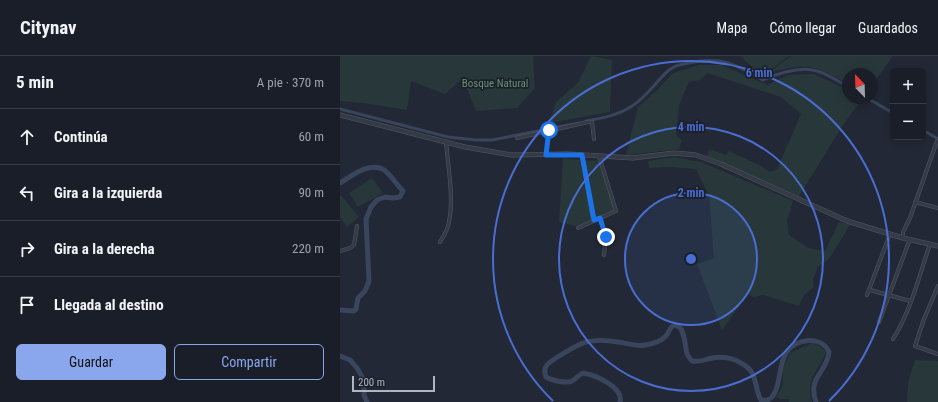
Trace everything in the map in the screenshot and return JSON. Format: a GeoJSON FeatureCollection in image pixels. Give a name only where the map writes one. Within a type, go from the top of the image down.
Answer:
{"type":"FeatureCollection","features":[{"type":"Feature","properties":{"kind":"street"},"geometry":{"type":"LineString","coordinates":[[340,115],[495,154],[582,155],[633,158],[674,153],[696,155],[721,164],[847,221],[903,238],[938,246]]}},
{"type":"Feature","properties":{"kind":"street"},"geometry":{"type":"LineString","coordinates":[[518,138],[581,123],[592,122],[594,139]]}},
{"type":"Feature","properties":{"kind":"street"},"geometry":{"type":"LineString","coordinates":[[546,155],[549,130]]}},
{"type":"Feature","properties":{"kind":"street"},"geometry":{"type":"LineString","coordinates":[[903,238],[937,141]]}},
{"type":"Feature","properties":{"kind":"street"},"geometry":{"type":"LineString","coordinates":[[440,242],[446,232],[449,222],[450,209],[450,183],[446,142]]}},
{"type":"Feature","properties":{"kind":"street"},"geometry":{"type":"LineString","coordinates":[[582,155],[594,220]]}},
{"type":"Feature","properties":{"kind":"street"},"geometry":{"type":"LineString","coordinates":[[578,228],[616,211],[599,156]]}},
{"type":"Feature","properties":{"kind":"street"},"geometry":{"type":"LineString","coordinates":[[915,202],[938,208]]}},
{"type":"Feature","properties":{"kind":"street"},"geometry":{"type":"LineString","coordinates":[[600,218],[606,237],[604,256]]}},
{"type":"Feature","properties":{"kind":"street"},"geometry":{"type":"LineString","coordinates":[[340,251],[354,245],[357,226]]}},
{"type":"Feature","properties":{"kind":"street"},"geometry":{"type":"LineString","coordinates":[[867,295],[890,234]]}},
{"type":"Feature","properties":{"kind":"street"},"geometry":{"type":"LineString","coordinates":[[879,322],[910,239]]}},
{"type":"Feature","properties":{"kind":"street"},"geometry":{"type":"LineString","coordinates":[[893,339],[899,329],[910,301],[930,244]]}},
{"type":"Feature","properties":{"kind":"street"},"geometry":{"type":"LineString","coordinates":[[938,286],[914,346],[937,354],[938,348]]}},
{"type":"Feature","properties":{"kind":"street"},"geometry":{"type":"LineString","coordinates":[[870,290],[910,301]]}},
{"type":"Feature","properties":{"kind":"green space","name":"Bosque Natural"},"geometry":{"type":"Polygon","coordinates":[[[340,56],[533,56],[535,88],[517,108],[476,111],[463,78],[445,94],[411,81],[407,110],[364,103],[340,101],[340,56]]]}},
{"type":"Feature","properties":{"kind":"green space"},"geometry":{"type":"Polygon","coordinates":[[[591,56],[612,60],[610,112],[549,123],[556,102],[578,83],[591,56]]]}},
{"type":"Feature","properties":{"kind":"green space"},"geometry":{"type":"Polygon","coordinates":[[[740,56],[789,56],[762,76],[740,56]]]}},
{"type":"Feature","properties":{"kind":"green space"},"geometry":{"type":"Polygon","coordinates":[[[791,56],[893,56],[878,77],[878,68],[842,68],[842,80],[826,72],[810,67],[792,68],[768,73],[791,56]]]}},
{"type":"Feature","properties":{"kind":"green space"},"geometry":{"type":"Polygon","coordinates":[[[699,65],[722,65],[767,85],[788,75],[814,74],[842,87],[842,104],[859,104],[843,125],[799,196],[707,156],[709,149],[726,155],[729,151],[759,165],[770,172],[777,169],[801,114],[781,97],[707,73],[700,80],[689,82],[679,105],[676,135],[682,140],[679,149],[626,155],[638,107],[673,73],[699,65]]]}},
{"type":"Feature","properties":{"kind":"green space"},"geometry":{"type":"Polygon","coordinates":[[[675,157],[701,162],[793,201],[787,221],[789,235],[808,248],[825,251],[839,222],[850,225],[829,259],[818,267],[813,279],[814,287],[804,295],[799,306],[763,295],[754,297],[748,294],[722,330],[697,264],[714,258],[709,196],[696,169],[670,167],[649,168],[648,161],[675,157]]]}},
{"type":"Feature","properties":{"kind":"green space"},"geometry":{"type":"Polygon","coordinates":[[[563,159],[602,161],[617,211],[579,227],[559,222],[563,159]]]}},
{"type":"Feature","properties":{"kind":"green space"},"geometry":{"type":"Polygon","coordinates":[[[372,178],[383,193],[358,207],[349,193],[372,178]]]}},
{"type":"Feature","properties":{"kind":"green space"},"geometry":{"type":"Polygon","coordinates":[[[341,195],[359,217],[347,227],[340,217],[341,195]]]}},
{"type":"Feature","properties":{"kind":"green space"},"geometry":{"type":"Polygon","coordinates":[[[812,343],[820,346],[826,352],[811,381],[810,394],[812,402],[789,402],[789,399],[781,399],[776,397],[783,385],[783,369],[790,353],[812,343]]]}},
{"type":"Feature","properties":{"kind":"green space"},"geometry":{"type":"Polygon","coordinates":[[[915,360],[938,361],[938,402],[907,402],[908,383],[915,360]]]}},
{"type":"Feature","properties":{"kind":"waterway"},"geometry":{"type":"LineString","coordinates":[[586,121],[622,112],[642,98],[664,74],[671,69],[676,66],[701,61],[711,60],[728,63],[763,80],[790,71],[804,69],[825,74],[842,83]]}},
{"type":"Feature","properties":{"kind":"waterway"},"geometry":{"type":"LineString","coordinates":[[877,104],[890,111]]}},
{"type":"Feature","properties":{"kind":"waterway"},"geometry":{"type":"LineString","coordinates":[[340,109],[448,137],[476,140],[492,140],[579,123]]}},
{"type":"Feature","properties":{"kind":"waterway"},"geometry":{"type":"LineString","coordinates":[[926,132],[938,139]]}},
{"type":"Feature","properties":{"kind":"waterway"},"geometry":{"type":"LineString","coordinates":[[340,183],[361,170],[373,167],[387,172],[403,191],[400,197],[385,197],[377,200],[371,207],[366,219],[369,281],[365,291],[358,298],[356,309],[354,311],[340,310]]}},
{"type":"Feature","properties":{"kind":"waterway"},"geometry":{"type":"LineString","coordinates":[[620,402],[618,391],[601,379],[583,373],[572,381],[559,381],[546,377],[545,368],[553,360],[585,342],[599,340],[645,345],[663,338],[666,336],[671,327],[675,325],[680,327],[682,330],[687,354],[692,361],[720,357],[733,359],[741,363],[747,367],[754,376],[761,400],[769,400],[772,398],[778,385],[783,358],[786,353],[796,344],[808,340],[821,343],[829,352],[825,365],[818,376],[814,387],[816,402]]}},
{"type":"Feature","properties":{"kind":"waterway"},"geometry":{"type":"LineString","coordinates":[[340,356],[350,360],[357,368],[364,380],[364,395],[367,402]]}},
{"type":"Feature","properties":{"kind":"route"},"geometry":{"type":"LineString","coordinates":[[549,130],[546,155],[582,155],[594,220],[600,218],[606,237]]}}]}
